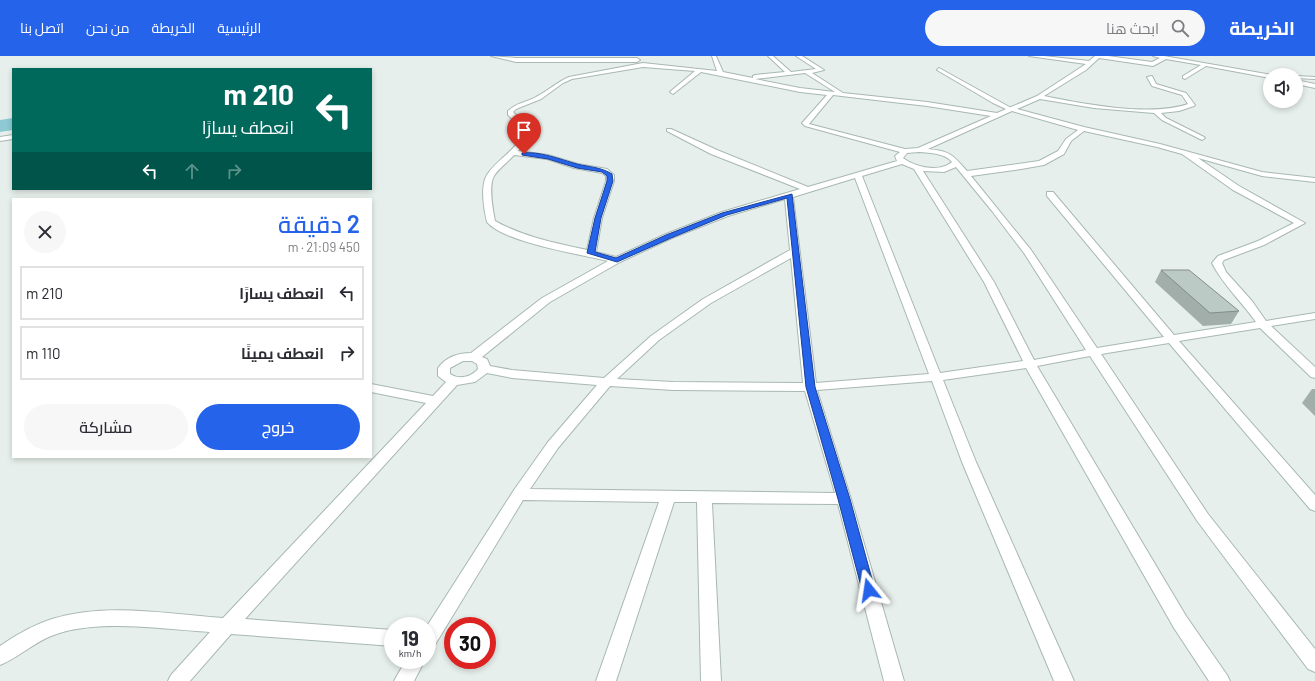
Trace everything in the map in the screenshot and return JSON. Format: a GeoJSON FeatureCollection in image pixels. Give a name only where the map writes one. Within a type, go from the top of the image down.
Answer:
{"type":"FeatureCollection","features":[{"type":"Feature","properties":{"kind":"street"},"geometry":{"type":"LineString","coordinates":[[493,56],[516,60],[535,58],[652,60],[664,61],[683,68]]}},
{"type":"Feature","properties":{"kind":"street"},"geometry":{"type":"LineString","coordinates":[[714,56],[721,74]]}},
{"type":"Feature","properties":{"kind":"street"},"geometry":{"type":"LineString","coordinates":[[770,56],[790,74]]}},
{"type":"Feature","properties":{"kind":"street"},"geometry":{"type":"LineString","coordinates":[[745,78],[820,70],[798,56]]}},
{"type":"Feature","properties":{"kind":"street"},"geometry":{"type":"LineString","coordinates":[[1032,56],[1089,63]]}},
{"type":"Feature","properties":{"kind":"street"},"geometry":{"type":"LineString","coordinates":[[919,150],[1039,97],[1084,69],[1098,56],[1153,64],[1165,58]]}},
{"type":"Feature","properties":{"kind":"street"},"geometry":{"type":"LineString","coordinates":[[1155,56],[1263,75]]}},
{"type":"Feature","properties":{"kind":"street"},"geometry":{"type":"LineString","coordinates":[[617,260],[535,241],[508,232],[491,222],[488,207],[488,187],[490,176],[522,143],[526,135],[517,118],[511,115],[510,112],[514,108],[539,98],[566,80],[637,65],[683,68],[745,78],[781,87],[927,104],[996,115]]}},
{"type":"Feature","properties":{"kind":"street"},"geometry":{"type":"LineString","coordinates":[[1185,77],[1205,65]]}},
{"type":"Feature","properties":{"kind":"street"},"geometry":{"type":"LineString","coordinates":[[673,92],[700,70]]}},
{"type":"Feature","properties":{"kind":"street"},"geometry":{"type":"LineString","coordinates":[[807,72],[842,94]]}},
{"type":"Feature","properties":{"kind":"street"},"geometry":{"type":"LineString","coordinates":[[1039,97],[1096,107],[1178,110],[1192,105],[1184,94],[1154,85],[1150,77]]}},
{"type":"Feature","properties":{"kind":"street"},"geometry":{"type":"LineString","coordinates":[[1303,83],[1315,86]]}},
{"type":"Feature","properties":{"kind":"street"},"geometry":{"type":"LineString","coordinates":[[832,93],[805,123],[807,125],[905,152],[919,150],[940,152],[954,159],[1028,252],[1092,352],[1203,518],[1315,663]]}},
{"type":"Feature","properties":{"kind":"street"},"geometry":{"type":"LineString","coordinates":[[1010,109],[1083,129],[1158,145],[1262,174],[1315,180]]}},
{"type":"Feature","properties":{"kind":"street"},"geometry":{"type":"LineString","coordinates":[[1154,110],[1164,119],[1202,138]]}},
{"type":"Feature","properties":{"kind":"street"},"geometry":{"type":"LineString","coordinates":[[965,174],[1041,163],[1061,152],[1068,140],[1083,129]]}},
{"type":"Feature","properties":{"kind":"street"},"geometry":{"type":"LineString","coordinates":[[669,130],[714,152],[809,190]]}},
{"type":"Feature","properties":{"kind":"street"},"geometry":{"type":"LineString","coordinates":[[902,162],[899,156],[905,152]]}},
{"type":"Feature","properties":{"kind":"street"},"geometry":{"type":"LineString","coordinates":[[1184,152],[1236,188],[1301,223],[1261,243],[1221,258],[1217,262],[1222,273],[1248,303],[1263,324],[1315,374]]}},
{"type":"Feature","properties":{"kind":"street"},"geometry":{"type":"LineString","coordinates":[[512,153],[548,157],[577,166],[604,171],[610,175],[610,181],[598,218],[591,253]]}},
{"type":"Feature","properties":{"kind":"street"},"geometry":{"type":"LineString","coordinates":[[474,357],[546,300],[617,260],[669,236],[725,214],[902,162],[927,170],[947,169],[953,167],[956,163]]}},
{"type":"Feature","properties":{"kind":"street"},"geometry":{"type":"LineString","coordinates":[[917,168],[989,282],[1030,364],[1180,622],[1220,681]]}},
{"type":"Feature","properties":{"kind":"street"},"geometry":{"type":"LineString","coordinates":[[858,175],[969,462],[1064,681]]}},
{"type":"Feature","properties":{"kind":"street"},"geometry":{"type":"LineString","coordinates":[[1050,194],[1236,417],[1315,505]]}},
{"type":"Feature","properties":{"kind":"street"},"geometry":{"type":"LineString","coordinates":[[790,195],[810,387],[844,499],[894,681]]}},
{"type":"Feature","properties":{"kind":"street"},"geometry":{"type":"LineString","coordinates":[[436,627],[519,494],[553,445],[606,382],[656,338],[707,301],[796,251]]}},
{"type":"Feature","properties":{"kind":"street"},"geometry":{"type":"LineString","coordinates":[[484,369],[512,374],[673,386],[810,387],[936,377],[1030,364],[1092,352],[1315,316]]}},
{"type":"Feature","properties":{"kind":"street"},"geometry":{"type":"LineString","coordinates":[[462,357],[474,357],[483,362],[484,369],[472,379],[454,381],[444,376],[444,368],[446,364],[462,357]]}},
{"type":"Feature","properties":{"kind":"street"},"geometry":{"type":"LineString","coordinates":[[178,681],[226,626],[454,381]]}},
{"type":"Feature","properties":{"kind":"street"},"geometry":{"type":"LineString","coordinates":[[372,388],[436,401]]}},
{"type":"Feature","properties":{"kind":"street"},"geometry":{"type":"LineString","coordinates":[[519,494],[844,499]]}},
{"type":"Feature","properties":{"kind":"street"},"geometry":{"type":"LineString","coordinates":[[606,681],[668,497]]}},
{"type":"Feature","properties":{"kind":"street"},"geometry":{"type":"LineString","coordinates":[[704,497],[711,681]]}},
{"type":"Feature","properties":{"kind":"street"},"geometry":{"type":"LineString","coordinates":[[0,656],[21,642],[58,626],[77,622],[121,618],[384,637]]}},
{"type":"Feature","properties":{"kind":"street"},"geometry":{"type":"LineString","coordinates":[[404,681],[411,669]]}},
{"type":"Feature","properties":{"kind":"lane"},"geometry":{"type":"LineString","coordinates":[[939,69],[995,102],[1010,109]]}},
{"type":"Feature","properties":{"kind":"lane"},"geometry":{"type":"LineString","coordinates":[[1303,77],[1315,78]]}},
{"type":"Feature","properties":{"kind":"lane"},"geometry":{"type":"LineString","coordinates":[[0,139],[12,137]]}},
{"type":"Feature","properties":{"kind":"building"},"geometry":{"type":"Polygon","coordinates":[[[1161,270],[1189,270],[1239,311],[1210,313],[1161,270]]]}},
{"type":"Feature","properties":{"kind":"waterway"},"geometry":{"type":"LineString","coordinates":[[0,126],[12,124]]}},
{"type":"Feature","properties":{"kind":"route"},"geometry":{"type":"LineString","coordinates":[[524,154],[548,157],[568,164],[604,171],[610,175],[610,181],[598,218],[591,253],[617,260],[669,236],[725,214],[790,195],[810,387],[844,499],[869,590]]}}]}
